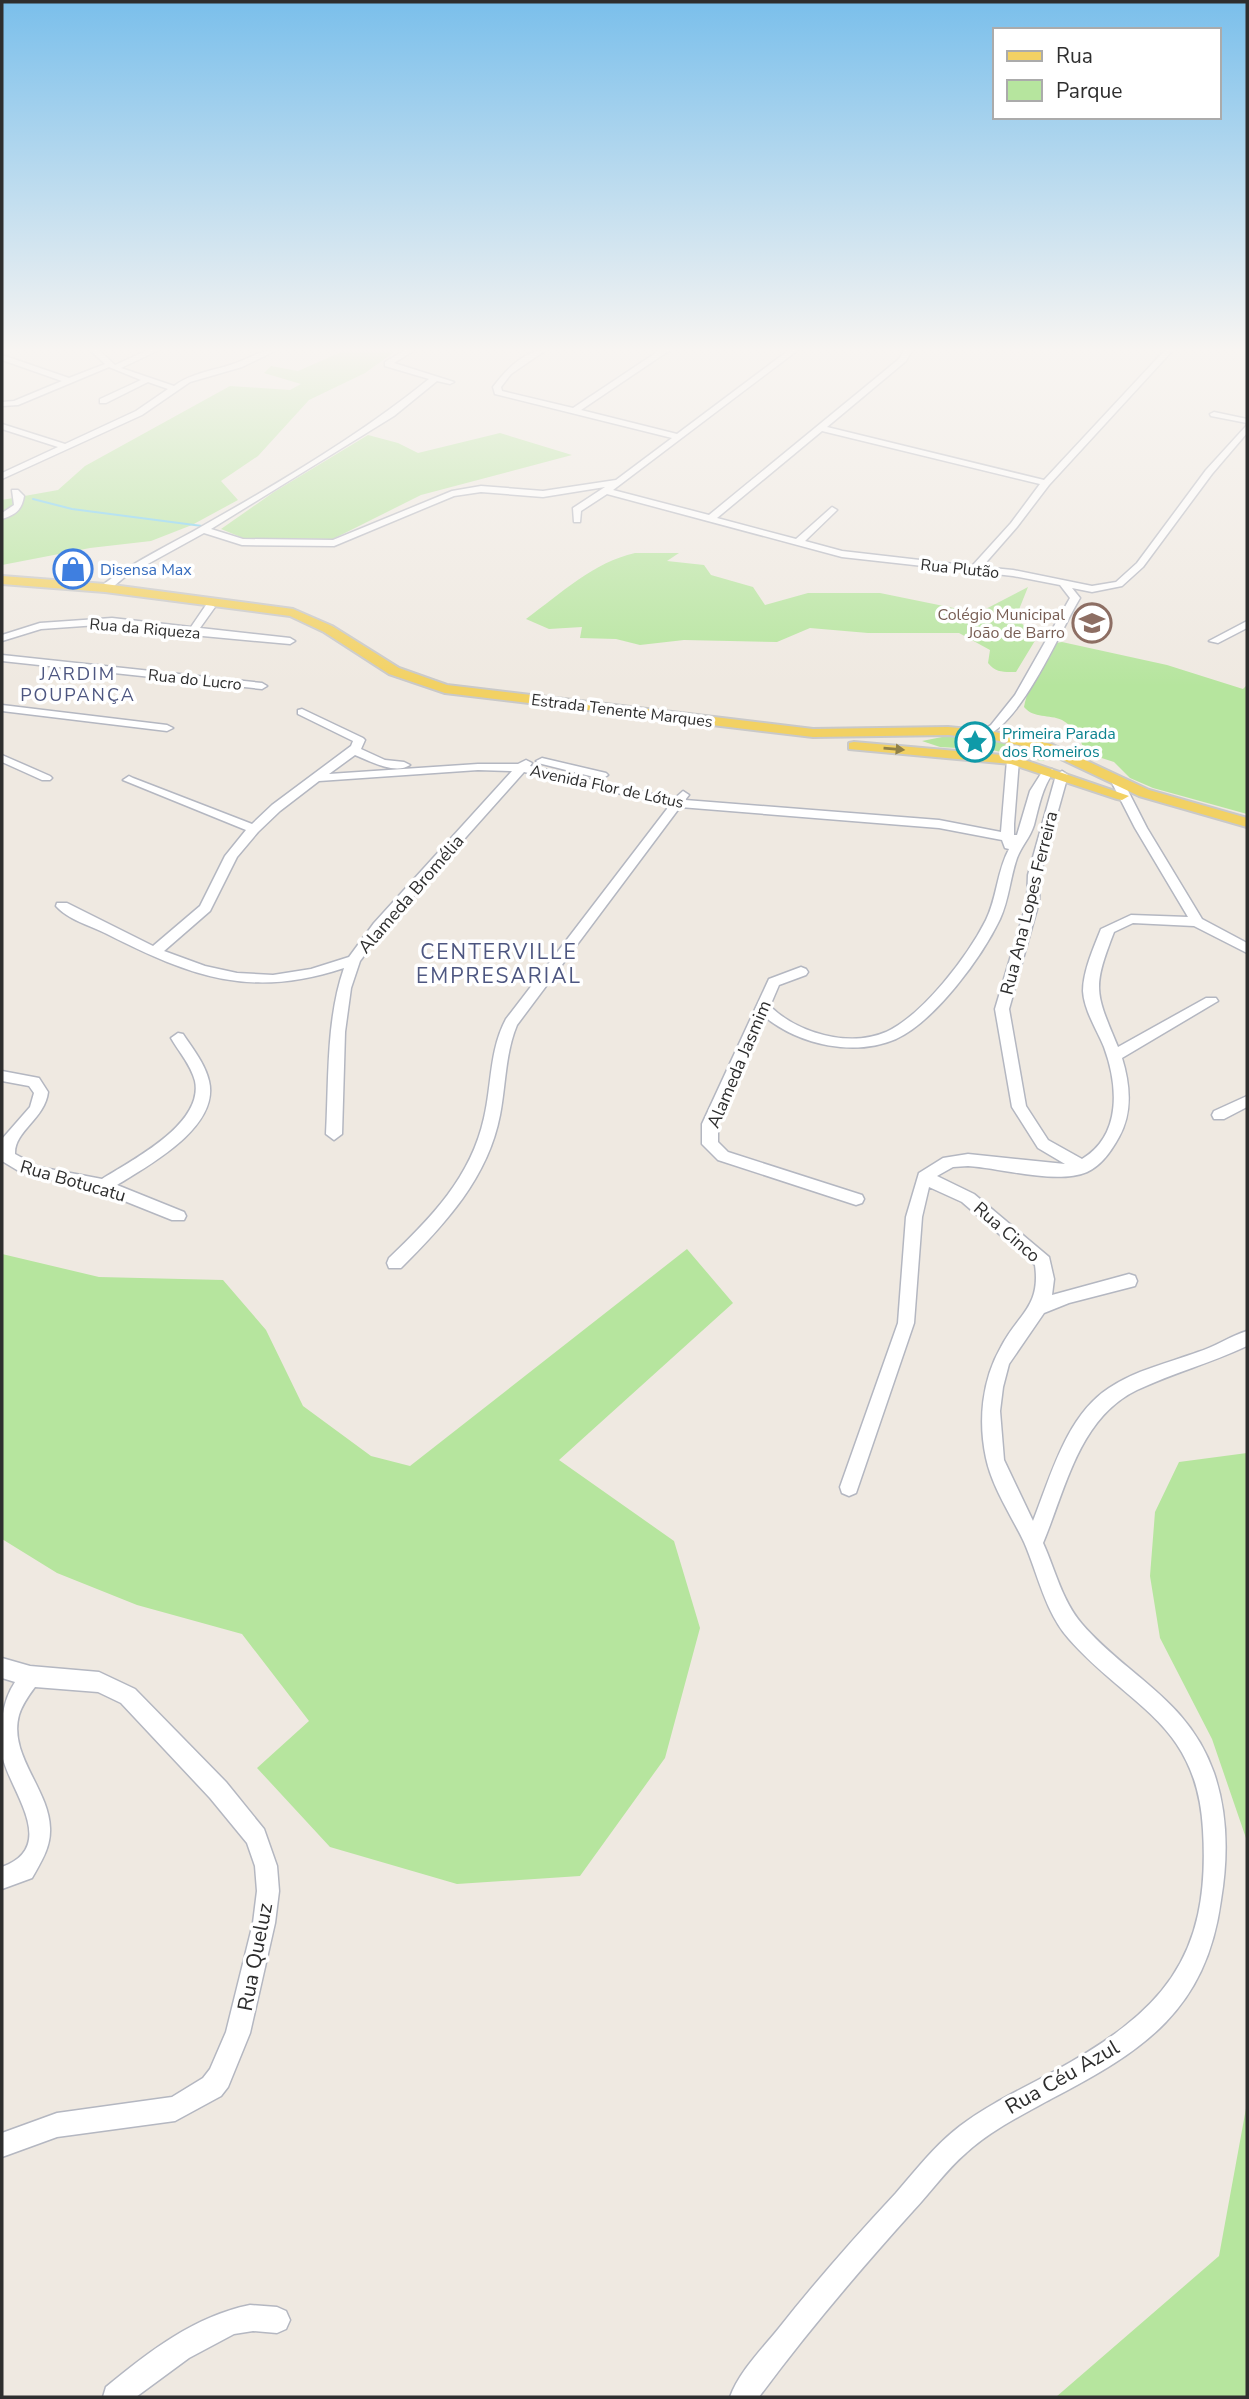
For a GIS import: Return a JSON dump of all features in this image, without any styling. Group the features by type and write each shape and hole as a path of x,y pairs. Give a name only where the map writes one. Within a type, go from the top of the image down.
{"main road":[{"name":"Estrada Tenente Marques","path":"2,580 104,589 293,613 328,629 394,671 445,689 813,733 935,732 984,734 1006,738 1046,747 1118,783 1247,823"},
{"name":"Estrada Tenente Marques","path":"2,588 99,594 268,614 295,621 319,633 386,677 440,696 626,716 802,741 934,752 1050,775 1247,832"},
{"path":"934,752 918,742 935,732"},
{"path":"1050,775 1063,762 1060,753"}],"street":[{"path":"2,516 11,513 18,506 19,496 2,478 35,462"},
{"path":"104,589 123,574 314,462"},
{"path":"577,520 576,510 644,462"},
{"path":"710,519 780,462"},
{"path":"962,462 1046,482"},
{"path":"974,569 1065,462"},
{"name":"Rua Plutão","path":"604,490 842,554 974,569 1092,589 1110,587 1127,578 1189,503 1218,462"},
{"path":"202,530 242,542 334,542 435,498 468,490 543,494 617,482"},
{"path":"4,496 15,492"},
{"path":"797,543 832,510"},
{"path":"1063,583 1075,598"},
{"path":"984,734 993,731 1009,712 1075,598 1092,589"},
{"path":"192,632 210,607"},
{"name":"Rua da Riqueza","path":"2,638 30,628 85,621 112,621 290,641"},
{"path":"1214,641 1247,624"},
{"name":"Rua do Lucro","path":"2,658 262,686"},
{"path":"2,708 167,727"},
{"path":"156,950 205,908 231,856 254,829 276,808 354,750 359,740 302,712"},
{"path":"1006,738 1003,730 1009,712"},
{"name":"Avenida Flor de Lótus","path":"354,750 394,765 495,758 681,798 1023,835"},
{"path":"2,758 46,778"},
{"name":"Avenida Flor de Lótus","path":"317,778 526,763"},
{"name":"Alameda Bromélia","path":"334,1134 338,1032 345,988 354,960 379,926 526,763"},
{"path":"1011,855 1007,832 1014,766"},
{"path":"763,1007 769,1014 808,1034 835,1041 878,1040 898,1031 928,1004 986,935 1000,901 1011,855 1050,775"},
{"name":"Rua Ana Lopes Ferreira","path":"1050,775 1034,875 1033,902 1002,1010 1019,1107 1043,1144 1083,1167"},
{"path":"129,780 254,829"},
{"path":"1118,783 1141,828 1197,922"},
{"path":"395,1263 447,1208 478,1161 493,1115 499,1050 511,1023 681,798"},
{"path":"62,906 206,972 256,982 312,974 354,960"},
{"path":"849,1487 906,1323 914,1217 924,1177 953,1161 978,1160 1060,1169 1083,1167 1096,1158 1119,1116 1122,1074 1090,990 1108,929 1131,919 1197,922 1247,949"},
{"name":"Alameda Jasmim","path":"801,972 774,982 710,1124 710,1144 723,1156 736,1161 856,1199"},
{"path":"1115,1055 1210,1001"},
{"path":"103,1186 180,1133 200,1108 204,1089 200,1073 178,1038"},
{"name":"Rua Botucatu","path":"2,1076 34,1082 41,1093 38,1108 8,1140 6,1157 30,1171 103,1186 178,1216"},
{"path":"1219,1115 1247,1101"},
{"name":"Rua Cinco","path":"924,1177 968,1198 1043,1262 1046,1286 1042,1307"},
{"path":"1034,1542 995,1460 990,1408 1002,1360 1020,1330 1042,1307 1066,1297 1129,1281"},
{"path":"1034,1542 1076,1443 1091,1416 1104,1402 1156,1374 1207,1357 1247,1338"},
{"name":"Rua Céu Azul","path":"743,2397 864,2244 955,2147 1000,2113 1099,2060 1155,2019 1187,1981 1201,1951 1210,1908 1215,1858 1211,1797 1197,1756 1172,1720 1144,1689 1074,1630 1064,1616 1034,1542"},
{"name":"Rua Queluz","path":"2,1668 30,1676 99,1682 128,1696 218,1790 256,1836 266,1866 268,1891 264,1923 238,2033 219,2078 212,2087 176,2109 57,2125 19,2136 2,2145"},
{"path":"2,1878 24,1870 37,1848 40,1824 35,1806 11,1753 7,1734 8,1718 30,1676"},
{"path":"116,2397 175,2352 217,2329 248,2318 277,2320"}],"green space":[{"path":"92,462 249,462 221,481 238,500 192,525 151,541 90,548 2,565 2,500 58,490"},
{"path":"324,462 546,462 421,495 333,539 243,538 221,529"},
{"path":"635,553 679,553 667,561 704,565 711,575 753,587 765,605 808,593 880,593 978,613 1028,587 1016,617 1036,639 1016,672 1008,672 997,670 988,663 990,650 959,633 868,633 810,628 777,642 684,640 640,645 616,639 580,638 582,627 549,629 526,619 591,571"},
{"path":"1062,642 1167,665 1243,689 1247,685 1247,814 1153,788 1130,778 1114,762 1086,753 1077,734 1062,720 1028,711 1024,707 1030,688 1056,643"},
{"path":"952,735 1020,744 1033,747 1052,757 1042,761 992,750 940,747 922,741"},
{"path":"687,1249 733,1303 559,1460 674,1541 700,1628 665,1758 580,1876 457,1884 330,1847 257,1768 309,1721 242,1634 137,1605 57,1573 2,1539 2,1254 99,1277 223,1280 266,1330 303,1406 371,1456 410,1466"},
{"path":"1247,1453 1247,1841 1212,1739 1160,1638 1150,1576 1155,1512 1179,1462"},
{"path":"1247,2103 1247,2397 1056,2397 1219,2256"}],"waterway":[{"path":"33,499 72,509 202,526"}],"place":[{"name":"Disensa Max","path":"73,569"},
{"name":"Colégio Municipal João de Barro","path":"1092,623"},
{"name":"Primeira Parada dos Romeiros","path":"975,742"}],"district":[{"name":"JARDIM POUPANÇA","path":"78,684"},
{"name":"CENTERVILLE EMPRESARIAL","path":"499,964"}]}
